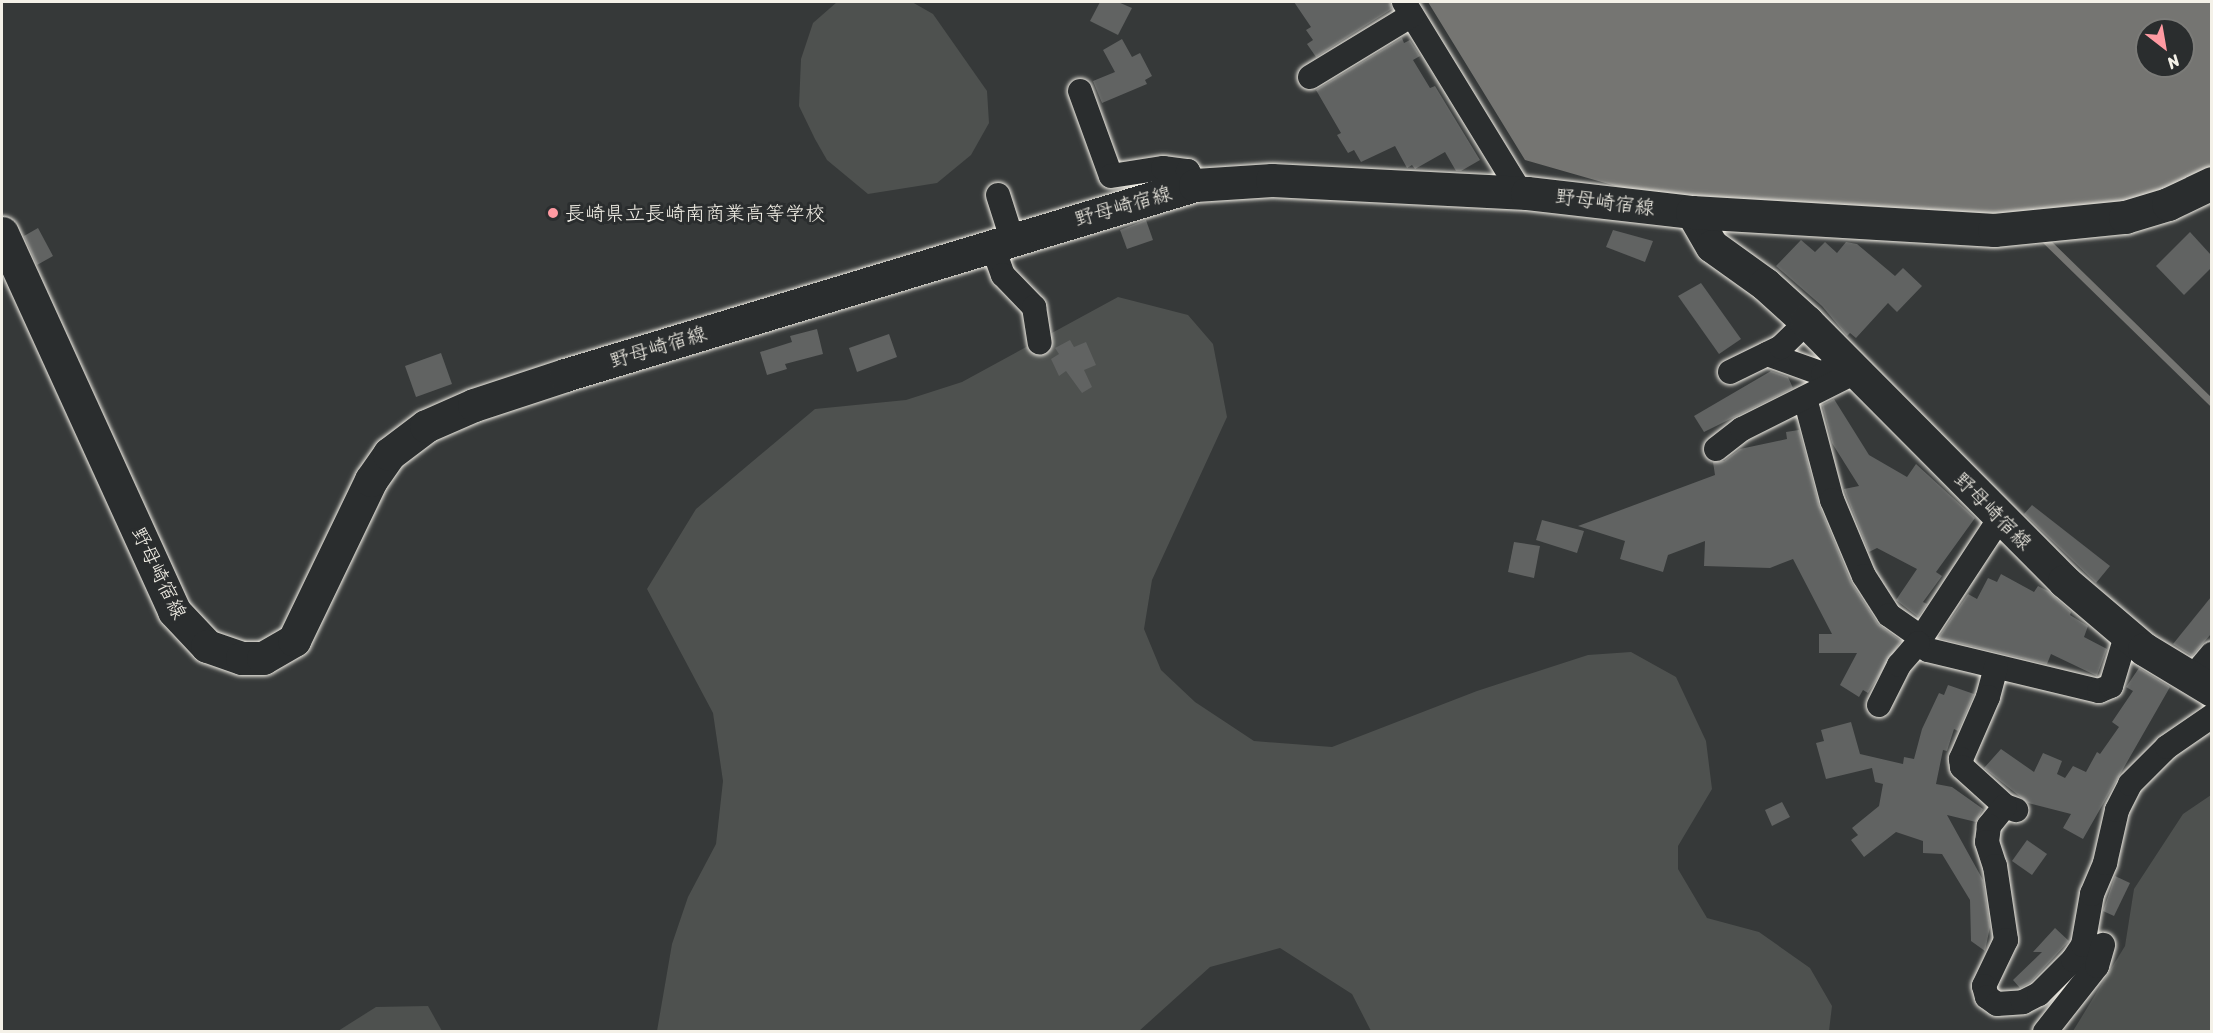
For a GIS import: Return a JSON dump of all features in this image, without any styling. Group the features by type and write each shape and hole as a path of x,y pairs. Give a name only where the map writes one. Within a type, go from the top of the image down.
{"main road":[{"name":"野母崎宿線","path":"2,233 174,611 207,646 242,658 262,658 294,640 371,480 389,454 426,426 474,405 565,375 1195,185 1272,180 1521,193 1692,212 2008,229 2125,217 2168,204 2211,183"},
{"name":"野母崎宿線","path":"1692,212 1712,246 1765,284 1807,322 2000,519 2126,636 2201,685"}],"street":[{"path":"1310,77 1408,8 1521,193"},
{"path":"1080,91 1111,176 1163,168 1188,171 1195,185"},
{"path":"998,195 1003,275 1034,307 1040,343"},
{"path":"1730,372 1781,347 1807,322"},
{"path":"1767,354 1823,374 1850,366"},
{"path":"1716,448 1742,429 1805,398 1850,366"},
{"path":"1805,398 1832,500 1864,576 1888,615 1920,640 1928,650 2099,691 2111,686 2126,636"},
{"path":"1879,705 1899,665 1920,640 2000,519"},
{"path":"2201,685 2211,654"},
{"path":"1996,667 1988,697 1961,759 1970,778 2011,808 1989,826 1987,842 1995,866 2006,940 1984,992 1997,1004 2023,1002 2039,994 2083,945 2092,894 2105,863 2117,810 2130,784 2167,747 2211,716"},
{"path":"2045,1032 2097,966 2103,945"},
{"path":"2031,1032 2039,994"}],"shaded area":[{"path":"837,2 912,2 933,14 987,91 989,123 971,155 937,183 868,194 827,160 815,139 799,106 801,59 813,23"},
{"path":"1428,2 2211,2 2211,172 2142,199 2014,216 1647,195 1525,160"},
{"path":"1118,297 1188,315 1213,344 1227,417 1152,580 1144,629 1161,670 1195,702 1254,741 1332,747 1477,691 1588,655 1631,652 1676,677 1706,741 1712,789 1678,846 1678,869 1707,918 1759,932 1810,968 1832,1006 1829,1031 1371,1031 1352,994 1280,948 1210,967 1139,1031 657,1031 672,944 688,897 716,844 723,781 713,713 647,589 696,509 815,409 906,400 962,382"},
{"path":"2211,795 2211,1031 2073,1031 2125,946 2134,889 2183,814"},
{"path":"428,1006 442,1031 338,1031 376,1007"}],"building":[{"path":"1100,2 1118,2 1132,8 1118,35 1090,21"},
{"path":"1294,2 1390,2 1392,9 1316,57 1307,44 1313,40 1306,30 1311,27"},
{"path":"1402,38 1404,43 1410,40 1420,56 1413,60 1430,88 1435,86 1480,160 1461,171 1456,171 1445,152 1415,169 1412,165 1407,168 1395,146 1361,162 1354,150 1348,153 1337,135 1341,133 1316,90"},
{"path":"1122,39 1132,57 1140,53 1152,76 1145,80 1147,84 1102,103 1093,81 1115,72 1103,50"},
{"path":"1146,220 1153,240 1127,249 1120,230"},
{"path":"38,228 53,256 37,265 24,236"},
{"path":"1613,230 1653,241 1645,262 1606,247"},
{"path":"2190,232 2211,255 2211,268 2184,295 2156,266"},
{"path":"1801,240 1815,252 1825,242 1837,253 1846,242 1857,244 1895,276 1903,268 1922,286 1897,312 1888,303 1856,338 1850,333 1847,336 1822,306 1776,266"},
{"path":"1701,283 1741,339 1719,354 1678,296"},
{"path":"817,329 823,354 785,364 787,369 767,375 760,352 792,342 790,336"},
{"path":"889,334 897,357 857,372 849,348"},
{"path":"1070,340 1074,347 1086,342 1096,365 1084,370 1092,387 1082,393 1066,371 1059,376 1051,359 1059,354 1055,348"},
{"path":"441,353 452,384 416,397 405,366"},
{"path":"1771,371 1788,377 1793,388 1704,432 1694,416"},
{"path":"1834,399 1869,455 1907,477 1916,464 1975,518 1936,572 1942,576 1923,602 1927,604 1918,617 1896,600 1917,569 1877,548 1869,552 1846,495 1844,489 1859,486 1832,443 1822,405"},
{"path":"1799,430 1819,505 1851,582 1878,624 1901,641 1868,693 1863,690 1859,697 1840,685 1857,653 1819,653 1819,634 1832,634 1793,559 1770,568 1704,566 1705,541 1668,555 1663,572 1620,559 1625,541 1578,526 1715,475 1713,462 1724,461 1740,449 1787,439 1786,432"},
{"path":"2032,505 2110,566 2096,583 2024,514"},
{"path":"1542,520 1584,531 1577,553 1536,540"},
{"path":"1514,542 1540,546 1534,578 1508,572"},
{"path":"2001,574 2034,592 2038,586 2048,591 2071,612 2070,615 2088,626 2084,637 2107,649 2097,676 2051,654 2047,664 1938,638 1968,594 1977,599 1988,578 1997,582"},
{"path":"2211,597 2211,634 2192,656 2173,644"},
{"path":"2139,668 2170,687 2083,839 2063,828 2071,814 2028,803 1984,768 2001,749 2034,772 2043,753 2062,761 2057,774 2065,778 2073,766 2086,772 2097,752 2100,754 2119,727 2112,722 2133,691 2126,687"},
{"path":"1948,685 1974,694 1958,731 1954,729 1947,751 1943,750 1936,784 1952,787 1983,809 1976,822 1947,815 1983,880 1990,927 1985,951 1971,941 1970,900 1942,854 1923,853 1923,841 1896,832 1864,857 1851,840 1858,835 1852,828 1879,806 1883,784 1875,782 1872,768 1826,779 1816,743 1824,741 1821,730 1851,722 1860,754 1903,764 1904,757 1914,759 1922,729 1939,693 1944,695"},
{"path":"1782,802 1790,817 1772,826 1765,810"},
{"path":"2027,840 2047,854 2032,875 2012,861"},
{"path":"2115,876 2130,883 2114,916 2103,911"},
{"path":"2055,928 2069,941 2031,982 2020,988 2013,980 2042,952 2033,952"}],"waterway":[{"path":"2042,237 2212,403"}],"place":[{"name":"長崎県立長崎南商業高等学校","path":"553,213"}]}
